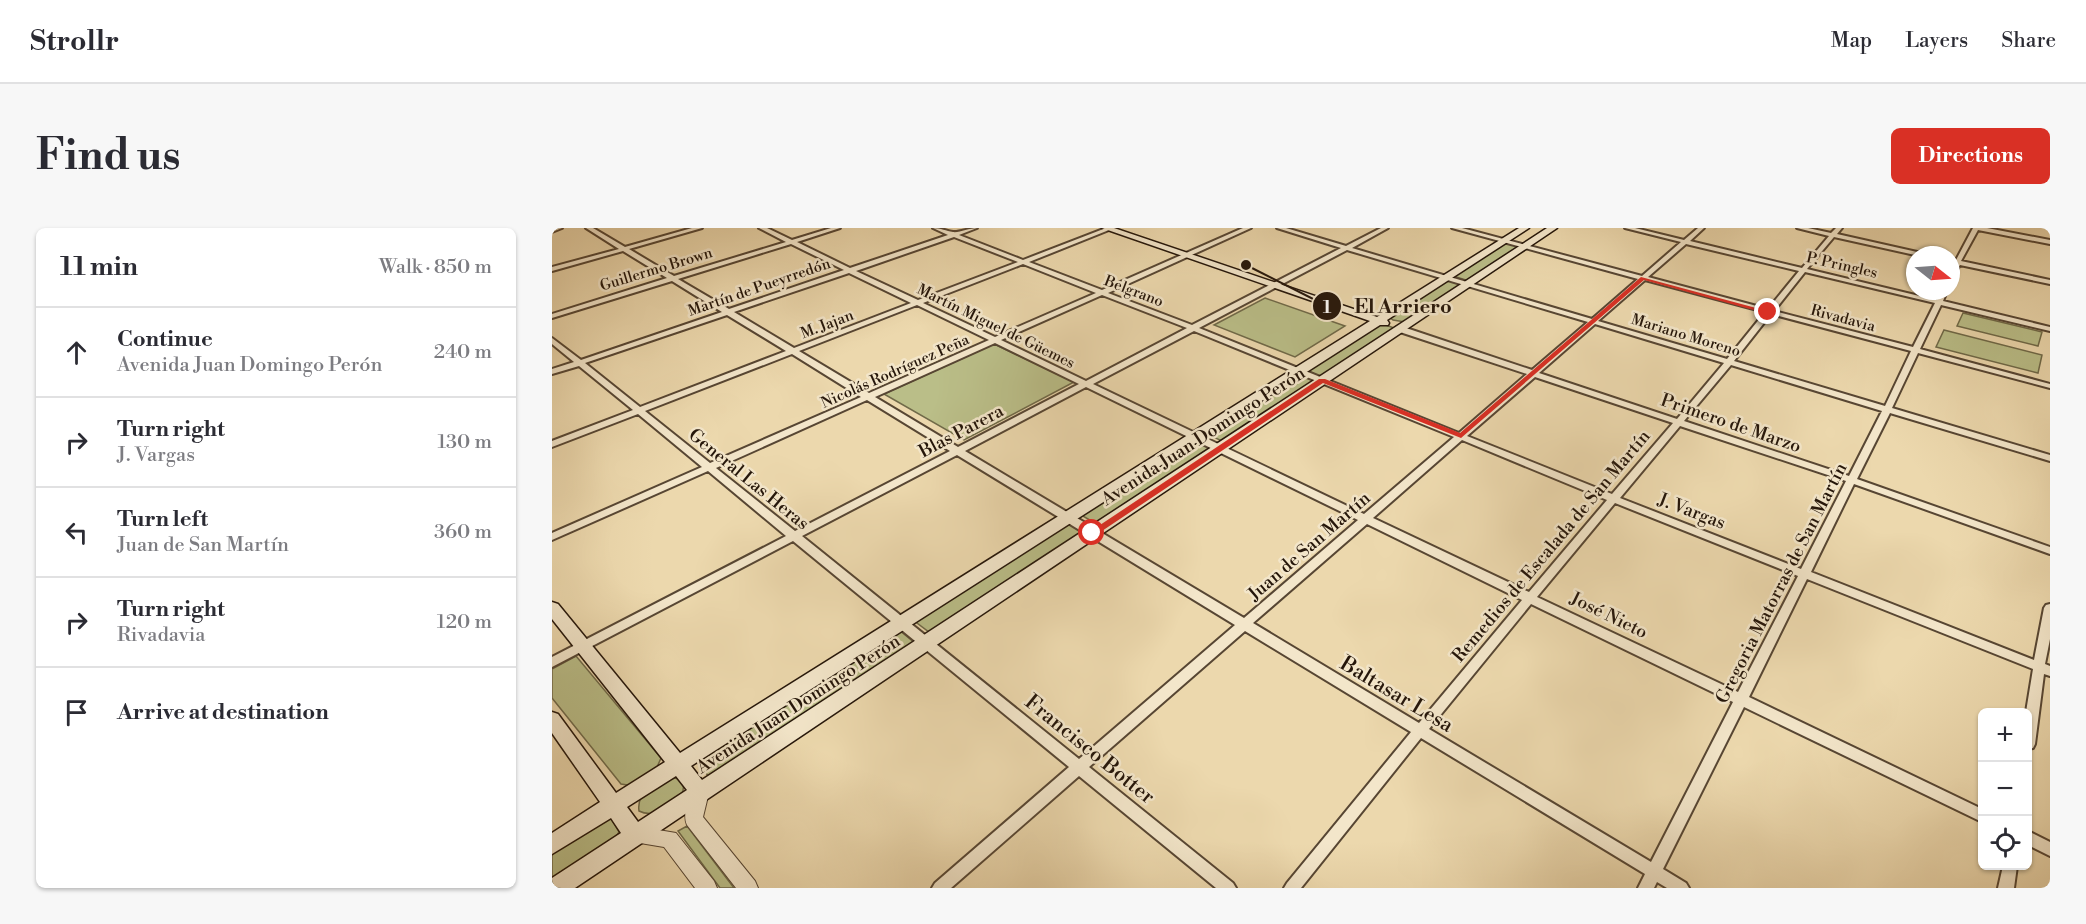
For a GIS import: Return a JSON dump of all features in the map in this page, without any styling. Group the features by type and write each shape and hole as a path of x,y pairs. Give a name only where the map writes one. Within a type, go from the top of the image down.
{"main road":[{"path":"1109,228 1400,329"},
{"name":"Avenida Juan Domingo Perón","path":"552,844 1525,228"},
{"name":"Avenida Juan Domingo Perón","path":"556,888 1553,228"},
{"path":"552,608 700,792"},
{"path":"552,719 635,835"}],"street":[{"path":"552,230 559,228"},
{"name":"Baltasar Lesa","path":"589,228 1681,888"},
{"path":"552,269 699,228"},
{"name":"Martín Miguel de Güemes","path":"762,228 1219,449"},
{"name":"Guillermo Brown","path":"552,316 837,228"},
{"name":"Belgrano","path":"936,228 1322,381"},
{"name":"Martín de Pueyrredón","path":"552,372 974,228"},
{"name":"M. Jajan","path":"552,444 1109,228"},
{"name":"Nicolás Rodríguez Peña","path":"552,537 1248,228"},
{"name":"Mariano Moreno","path":"1280,228 2050,458"},
{"name":"Blas Parera","path":"552,662 1385,228"},
{"name":"Rivadavia","path":"1455,228 2050,386"},
{"name":"P. Pringles","path":"1628,228 2050,329"},
{"name":"Juan de San Martín","path":"939,888 1701,228"},
{"path":"1800,228 1836,232 1906,250"},
{"path":"1960,252 1977,228 2050,242"},
{"name":"Remedios de Escalada de San Martín","path":"1292,888 1419,730 1836,232"},
{"path":"1960,262 2050,282"},
{"name":"Gregoria Matorras de San Martín","path":"1646,888 1939,302"},
{"name":"Primero de Marzo","path":"1400,329 1851,480 2050,551"},
{"name":"General Las Heras","path":"552,340 925,643"},
{"name":"J. Vargas","path":"1322,381 2044,668"},
{"name":"José Nieto","path":"1219,449 1978,814"},
{"path":"2032,725 2044,668 2050,608"},
{"name":"Francisco Botter","path":"925,643 1228,888"},
{"path":"700,792 693,819 748,888"},
{"path":"635,835 669,839 706,888"},
{"path":"2032,840 2050,849"},
{"path":"2006,888 2009,870"}],"green space":[{"path":"1506,242 1521,246 1469,281 1453,276"},
{"path":"1449,279 1464,284 1405,322 1389,317"},
{"path":"1265,298 1345,326 1295,357 1214,325"},
{"path":"1963,313 2042,332 2038,346 1957,326"},
{"path":"1383,324 1394,328 1323,378 1306,370 1378,325"},
{"path":"1944,330 2042,355 2038,373 1936,347"},
{"path":"994,344 1074,382 964,440 884,394"},
{"path":"1299,374 1318,381 1226,443 1207,434"},
{"path":"1196,440 1215,449 1100,526 1081,515"},
{"path":"1068,521 1087,533 933,635 913,620"},
{"path":"899,630 916,644 710,778 694,759"},
{"path":"576,656 661,758 654,774 634,786 621,784 552,698 552,669"},
{"path":"676,778 683,782 683,790 676,803 654,813 639,811 639,804 645,792 656,784"},
{"path":"611,818 619,832 610,846 552,884 552,849 595,822"},
{"path":"687,826 734,888 720,888 678,831"}],"place":[{"name":"El Arriero","path":"1246,265"}],"route":[{"path":"1092,533 1322,381 1461,436 1643,278 1768,312"}]}
